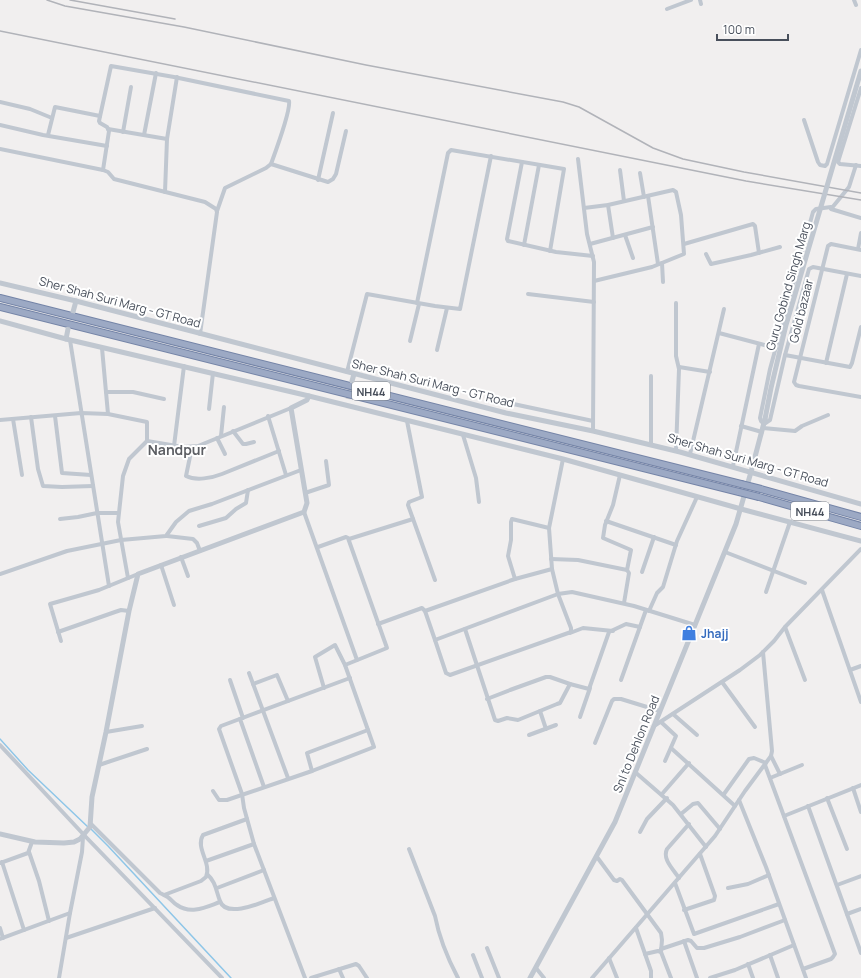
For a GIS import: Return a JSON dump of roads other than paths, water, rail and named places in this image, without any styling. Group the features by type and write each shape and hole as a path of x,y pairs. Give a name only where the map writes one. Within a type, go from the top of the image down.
{"highway":[{"name":"Sher Shah Suri Marg - GT Road","path":"0,298 761,489 861,517"},
{"name":"NH44","path":"0,307 759,497 861,526"}],"street":[{"path":"667,9 691,0"},
{"path":"854,0 856,5"},
{"path":"804,120 819,164 825,166 827,164 861,50"},
{"path":"167,139 108,129 99,122 111,66 178,77 289,101 290,103 271,164 223,191 217,211 200,334"},
{"name":"Guru Gobind Singh Marg","path":"741,509 763,426 786,325 861,71"},
{"path":"144,135 156,73"},
{"path":"165,192 167,139 178,77"},
{"path":"123,132 131,87"},
{"path":"763,426 760,418 776,348 813,212 816,209 831,207 849,187 859,166 840,164 838,162 861,88"},
{"path":"0,102 25,108 52,118"},
{"path":"48,135 54,108 57,106 100,116"},
{"path":"318,180 333,113"},
{"path":"0,125 107,146"},
{"path":"103,170 108,129"},
{"path":"271,164 328,182 335,176 346,131"},
{"path":"0,149 103,170 108,172 114,179 205,202 214,207 217,211"},
{"path":"410,341 448,152 454,150 564,170 550,251"},
{"path":"348,372 366,295 370,294 458,310 460,308 491,156"},
{"path":"578,159 584,208 593,256 593,431"},
{"path":"522,162 507,239 510,242 550,251 593,256"},
{"path":"524,245 539,165"},
{"path":"620,170 624,201"},
{"path":"640,173 653,227 663,282"},
{"path":"584,208 608,205 675,191 681,215 684,254 660,264 594,281"},
{"path":"608,205 613,238"},
{"path":"831,207 832,210 861,218"},
{"path":"684,244 753,224 755,226 760,253"},
{"path":"590,244 653,227"},
{"path":"859,250 861,233"},
{"path":"625,235 633,258"},
{"name":"Gold bazaar","path":"859,250 830,244 828,246 794,380 796,385 861,397"},
{"path":"706,254 711,264 780,247"},
{"path":"763,426 770,420 785,355 808,270 812,267 861,276"},
{"path":"826,363 847,274"},
{"name":"Sher Shah Suri Marg - GT Road","path":"0,283 76,301 506,413 676,450 861,504"},
{"path":"528,294 594,302"},
{"path":"73,312 76,301"},
{"path":"676,304 676,356 679,367 676,450"},
{"path":"437,350 447,308"},
{"path":"690,454 724,309"},
{"path":"0,321 102,348 310,396 562,459 696,497 861,541"},
{"path":"785,355 847,367 851,366 861,327"},
{"path":"68,329 68,339 109,586"},
{"path":"719,333 776,348"},
{"path":"733,466 759,344"},
{"path":"102,348 108,414"},
{"path":"174,446 184,366"},
{"path":"679,367 710,372"},
{"path":"209,409 213,373"},
{"path":"352,381 354,374"},
{"path":"651,376 651,444"},
{"path":"106,392 134,392 164,398"},
{"path":"147,441 174,446 192,447 201,445 290,408 307,400 310,396"},
{"path":"346,405 348,399"},
{"path":"504,402 594,421"},
{"path":"224,407 219,437 225,454"},
{"path":"290,408 307,505 304,512 318,547 357,660"},
{"path":"0,420 81,413 108,414 146,422 147,441 131,458 126,466 118,513 118,522 128,578"},
{"path":"741,426 763,426 795,431 802,426 828,415"},
{"path":"55,416 62,473 91,475"},
{"path":"268,416 280,451 286,475"},
{"path":"31,417 38,469 43,486 93,486"},
{"path":"13,419 22,475"},
{"path":"407,421 422,497 408,503 435,580"},
{"path":"233,431 243,444 254,442"},
{"path":"463,434 476,478 479,502"},
{"path":"192,447 186,474 188,477 213,477 280,451"},
{"path":"562,459 549,528 552,569 558,594 570,628 570,633"},
{"path":"305,493 330,484 326,461"},
{"path":"167,536 175,523 188,512 301,470"},
{"path":"620,475 613,505 606,521 604,538 631,550 627,570 629,573 624,603"},
{"path":"199,526 228,517 236,509 246,503 248,490"},
{"path":"621,680 640,627 656,596 663,587 676,545 696,497"},
{"name":"Snl to Dehlon Road","path":"530,978 615,822 725,552 741,509"},
{"path":"61,641 50,604 99,590 161,565 304,512"},
{"path":"60,519 97,513 118,513"},
{"path":"318,547 346,537 349,539 413,519"},
{"path":"515,579 508,556 511,540 511,521 515,519 549,528"},
{"path":"606,521 676,545"},
{"path":"766,592 790,522"},
{"path":"0,574 67,551 121,540 167,536 193,539 197,543 200,551"},
{"path":"642,572 654,537"},
{"path":"345,666 386,648 349,539"},
{"path":"654,726 752,662 774,642 785,627 861,549"},
{"path":"725,552 805,583"},
{"path":"181,558 188,576"},
{"path":"551,560 578,560 627,570"},
{"path":"161,565 174,604"},
{"path":"425,611 515,579 552,569"},
{"path":"0,834 32,842 68,843 74,842 84,834 90,826 92,800 129,611 138,574"},
{"path":"822,590 861,701"},
{"path":"435,640 558,594 571,592 624,603 695,625"},
{"path":"378,624 423,608 448,675 452,675 584,628 613,631"},
{"path":"58,632 118,611 129,611"},
{"path":"580,717 609,633 627,624 640,627"},
{"path":"785,627 805,680"},
{"path":"465,629 495,720 497,721 507,718 517,720 559,703 570,684"},
{"path":"213,791 217,798 221,801 230,800 242,794 374,748 350,678 335,645 316,656 315,660 324,688"},
{"path":"592,978 706,847 771,756 772,751 768,697 763,652"},
{"path":"850,670 861,666"},
{"path":"249,673 288,778"},
{"path":"253,684 277,675 288,701"},
{"path":"487,699 546,677 590,688"},
{"path":"305,978 254,844 242,794 219,729 220,726 350,678"},
{"path":"230,680 264,787"},
{"path":"722,682 755,727"},
{"path":"595,743 614,699 621,699 660,711"},
{"path":"540,710 546,729"},
{"path":"673,714 697,736"},
{"path":"661,722 675,735 665,761"},
{"path":"529,735 556,725"},
{"path":"106,732 142,726"},
{"path":"312,770 307,754 368,730"},
{"path":"0,745 222,978"},
{"path":"671,748 724,794 735,806"},
{"path":"99,765 147,749"},
{"path":"771,756 780,774"},
{"path":"724,794 749,759 754,758 766,764 834,954 831,959 803,969"},
{"path":"662,794 689,764"},
{"path":"770,778 802,765"},
{"path":"635,772 666,798 681,814 706,847"},
{"path":"784,816 861,785"},
{"path":"853,788 861,812"},
{"path":"640,832 647,818 666,798"},
{"path":"827,798 847,849"},
{"path":"739,800 769,875 806,978"},
{"path":"681,814 693,804 698,803 720,829"},
{"path":"808,806 861,952"},
{"path":"164,895 201,881 205,878 207,874 206,861 201,844 202,836 247,819"},
{"path":"679,878 666,859 665,853 689,824"},
{"path":"90,826 160,892 177,906 193,910 220,902"},
{"path":"59,978 84,834"},
{"path":"32,842 29,852 37,875 49,921"},
{"path":"206,861 254,844"},
{"path":"409,849 435,916 436,924 458,978"},
{"path":"24,930 1,862 29,852"},
{"path":"684,910 714,900 715,896 700,854"},
{"path":"597,857 614,880 622,880 661,933 661,951 671,978"},
{"path":"216,888 264,870"},
{"path":"207,874 213,880 220,902 226,907 244,909 274,898"},
{"path":"728,888 741,886 769,875"},
{"path":"837,885 861,876"},
{"path":"675,883 694,934 779,904"},
{"path":"66,938 155,908"},
{"path":"847,914 861,909"},
{"path":"0,928 2,939 70,913"},
{"path":"645,954 661,951 690,940 697,948 704,948 740,937 785,920"},
{"path":"636,928 651,971 651,978"},
{"path":"856,939 861,937"},
{"path":"684,941 697,978"},
{"path":"710,978 794,945"},
{"path":"487,948 499,978"},
{"path":"473,955 482,978"},
{"path":"770,955 778,978"},
{"path":"609,958 616,978"},
{"path":"311,978 354,964 357,964 367,978"},
{"path":"748,964 753,978"},
{"path":"536,968 544,978"},
{"path":"339,969 343,978"},
{"path":"725,973 727,978"}],"waterway":[{"path":"0,739 28,770 88,827"},
{"path":"91,829 231,978"}],"tunnel":[{"path":"348,399 352,383"}],"railway":[{"path":"47,0 65,6 184,27 366,65 563,102 579,107 653,148 683,159 744,172 861,193"},
{"path":"70,0 175,19"},
{"path":"0,31 746,181 861,200"}],"place":[{"name":"Jhajj","path":"689,633"}],"district":[{"name":"Nandpur","path":"177,449"}]}
